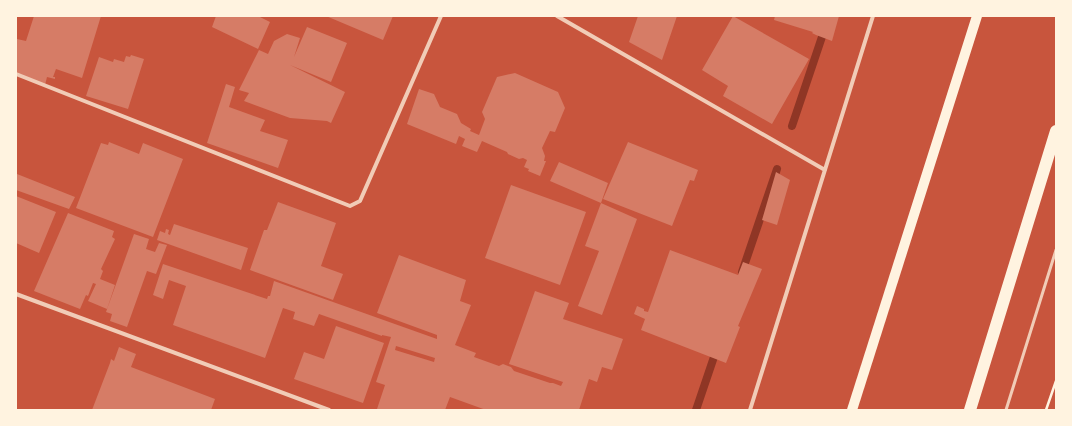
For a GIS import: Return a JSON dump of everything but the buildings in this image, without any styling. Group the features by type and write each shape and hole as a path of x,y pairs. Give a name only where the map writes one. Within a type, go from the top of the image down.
{"highway":[{"path":"970,410 1056,131"}],"main road":[{"path":"852,410 977,16"}],"street":[{"path":"16,74 350,206 360,201 441,16"},
{"path":"557,16 825,170"},
{"path":"750,410 873,16"},
{"path":"16,294 329,410"}],"lane":[{"path":"1006,410 1056,250"}],"path":[{"path":"1046,410 1056,381"}],"waterway":[{"path":"792,126 829,16"},
{"path":"742,272 777,169"},
{"path":"696,410 717,348"}]}
